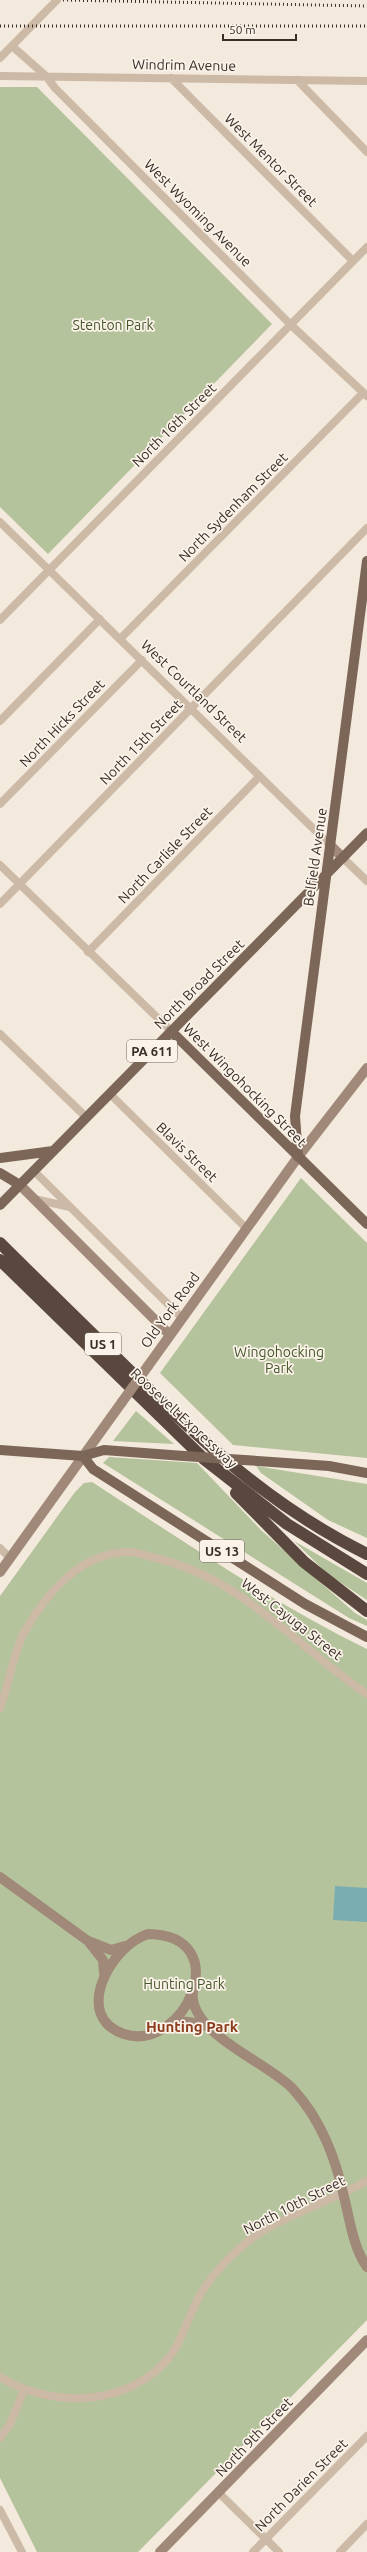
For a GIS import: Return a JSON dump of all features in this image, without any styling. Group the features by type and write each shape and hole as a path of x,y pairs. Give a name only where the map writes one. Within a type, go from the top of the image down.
{"highway":[{"name":"Roosevelt Expressway","path":"0,1243 186,1425 239,1473 293,1512 367,1554"},
{"name":"Roosevelt Expressway","path":"0,1260 204,1459 287,1524 367,1574"},
{"name":"US 1","path":"204,1459 284,1543 327,1582 367,1611"}],"main road":[{"name":"Belfield Avenue","path":"298,1157 295,1116 367,561"},
{"name":"North Broad Street","path":"0,1205 367,833"},
{"name":"West Wingohocking Street","path":"171,1032 298,1157 366,1221"},
{"path":"0,1158 53,1151"},
{"path":"0,1173 20,1185"},
{"path":"0,1450 83,1456 104,1450 323,1466 367,1472"},
{"name":"US 13","path":"83,1456 93,1469 305,1604 367,1637"}],"street":[{"path":"0,58 57,0"},
{"name":"West Wyoming Avenue","path":"12,46 46,76 55,88 291,325 365,395"},
{"name":"Windrim Avenue","path":"0,76 367,81"},
{"name":"West Mentor Street","path":"171,78 353,261"},
{"path":"297,80 367,152"},
{"name":"North 16th Street","path":"0,620 367,247"},
{"name":"North Sydenham Street","path":"120,639 365,395"},
{"name":"West Courtland Street","path":"0,522 50,569 367,881"},
{"name":"North 15th Street","path":"0,904 367,528"},
{"path":"0,721 100,619"},
{"name":"North Hicks Street","path":"0,804 142,660"},
{"name":"North Carlisle Street","path":"88,952 260,776"},
{"name":"West Wingohocking Street","path":"0,865 171,1032"},
{"path":"0,1034 86,1118"},
{"name":"Old York Road","path":"0,1572 298,1157 367,1068"},
{"name":"Blavis Street","path":"110,1094 247,1229"},
{"path":"34,1171 182,1318"},
{"path":"20,1185 170,1334"},
{"path":"34,1199 71,1208"},
{"path":"0,1548 10,1558"},
{"name":"West Cayuga Street","path":"0,1708 22,1635 44,1599 63,1580 104,1555 129,1552 174,1562 236,1592 367,1694"},
{"path":"0,1877 88,1941 111,1950 126,1946 148,1934 172,1937 181,1941 192,1956 196,1967 193,2003 206,2026"},
{"path":"88,1941 103,1960 104,1977"},
{"path":"126,1946 115,1957 100,1988 103,2019 109,2026 129,2036 141,2037 150,2037 181,2021 206,2026 292,2088 320,2126 331,2148 344,2194 352,2231 367,2267"},
{"path":"168,2027 182,2010 193,1990"},
{"name":"North 10th Street","path":"24,2390 43,2395 92,2399 132,2385 154,2372 171,2355 206,2286 220,2267 242,2246 269,2229 344,2194 367,2181"},
{"name":"North 9th Street","path":"160,2552 367,2340"},
{"path":"0,2377 24,2390 10,2424 0,2438"},
{"name":"North Darien Street","path":"253,2552 367,2436"},
{"path":"219,2493 279,2552"},
{"path":"0,2510 22,2552"},
{"path":"340,2552 367,2524"}],"green space":[{"name":"Stenton Park","path":"0,87 37,87 272,324 48,554 0,507"},
{"name":"Wingohocking Park","path":"301,1178 367,1243 367,1458 233,1445 160,1373"},
{"path":"136,1411 174,1444 113,1441"},
{"path":"109,1457 197,1463 262,1531 355,1613 367,1620 367,1626 349,1618 103,1463"},
{"path":"256,1466 367,1484 367,1538 328,1520 261,1473"},
{"name":"Hunting Park","path":"92,1482 262,1591 331,1631 367,1649 367,2320 138,2552 37,2552 0,2478 0,1596 75,1492 84,1483"},
{"path":"294,1541 367,1583 367,1600 329,1575"}],"water":[{"path":"335,1886 367,1888 367,1922 333,1920"}],"railway":[{"path":"63,0 367,6"},
{"path":"0,26 367,26"}],"district":[{"name":"Hunting Park","path":"192,2027"}]}
